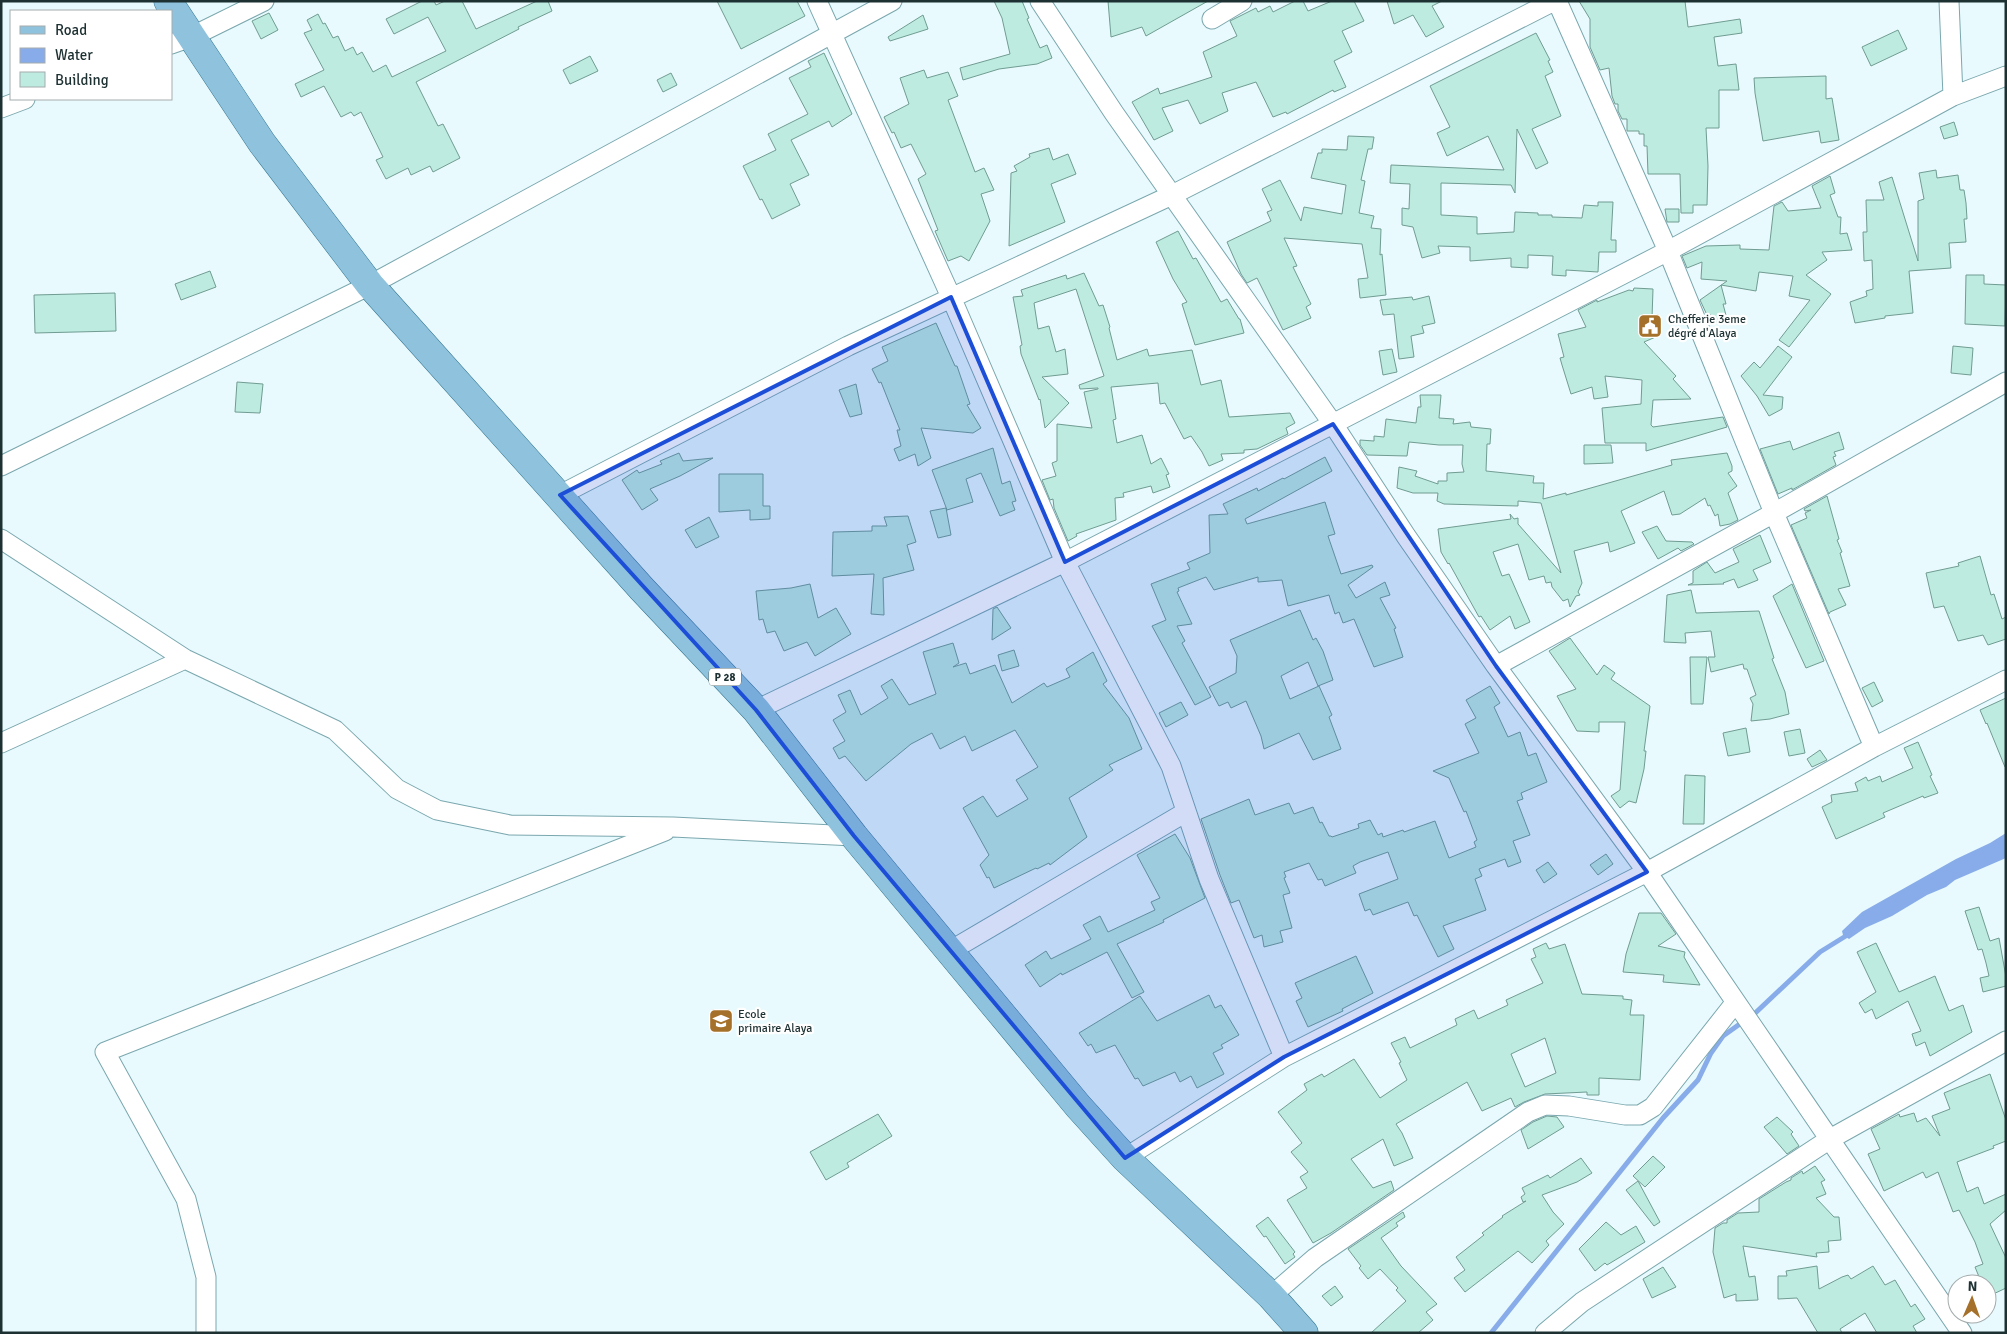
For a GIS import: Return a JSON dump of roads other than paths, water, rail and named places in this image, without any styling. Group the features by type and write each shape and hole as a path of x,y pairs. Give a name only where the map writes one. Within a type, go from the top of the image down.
{"main road":[{"name":"P 28","path":"172,13 181,40 370,286 560,495 642,589 756,710 854,836 1078,1106 1125,1158 1271,1296 1304,1333"}],"street":[{"path":"181,40 264,1"},
{"path":"817,1 950,297 1065,562 1171,766 1209,879 1284,1057"},
{"path":"1,466 370,286 892,1"},
{"path":"1040,1 1053,24 1114,113 1334,424 1406,536 1496,666 1647,872 1962,1333"},
{"path":"1212,19 1242,1"},
{"path":"560,495 848,346 1172,195 1555,1 1668,251 1774,513 1874,747"},
{"path":"1949,1 1953,96"},
{"path":"756,710 1065,562 1668,251 1953,96 2006,76"},
{"path":"1,108 22,100"},
{"path":"1496,666 1774,513 2006,382"},
{"path":"1,539 185,660 335,730 397,789 437,810 510,825 673,827 854,836"},
{"path":"1,743 185,660"},
{"path":"1125,1158 1284,1057 1647,872 1874,747 2006,680"},
{"path":"950,951 1186,812"},
{"path":"206,1333 206,1277 186,1199 105,1052 673,827"},
{"path":"1271,1296 1315,1258 1528,1112 1545,1105 1569,1106 1625,1115 1640,1115 1652,1107 1735,1003"},
{"path":"1545,1333 1582,1302 1830,1139 2006,1042"}],"water":[{"path":"2006,833 2006,858 1955,880 1946,887 1927,895 1892,916 1865,928 1849,939 1843,935 1842,931 1862,912"}],"waterway":[{"path":"1751,1017 1820,952 1849,934"},
{"path":"1491,1333 1663,1118 1698,1080 1711,1053 1723,1036 1744,1021"}],"place":[{"name":"Chefferie 3eme dégré d'Alaya","path":"1650,326"},
{"name":"Ecole primaire Alaya","path":"721,1021"}]}
